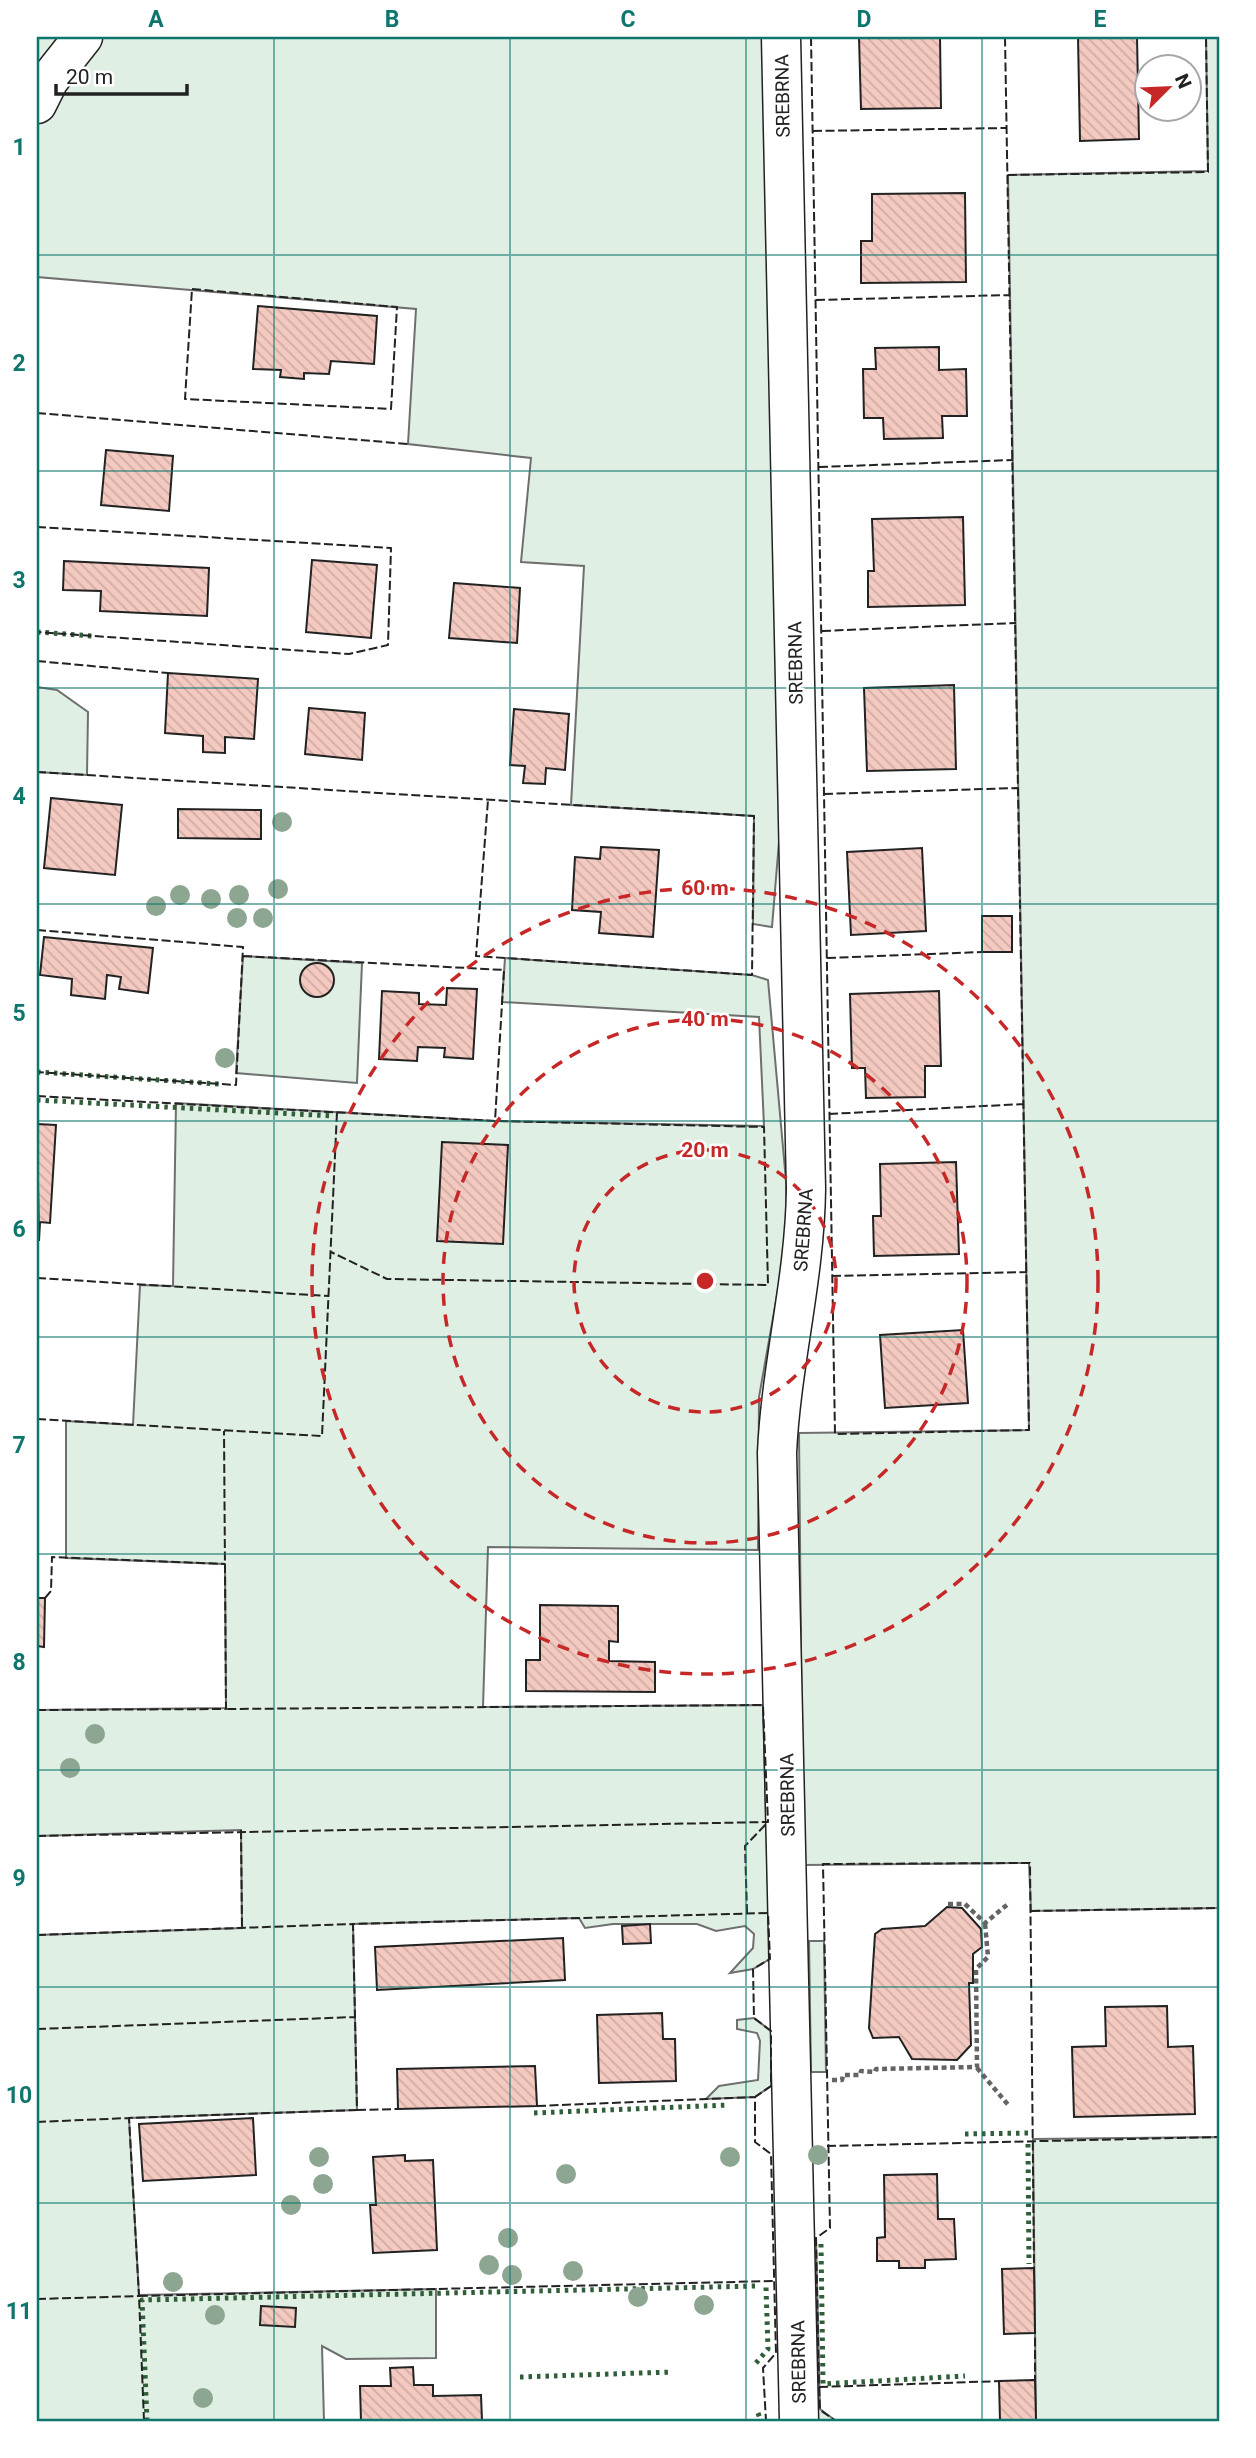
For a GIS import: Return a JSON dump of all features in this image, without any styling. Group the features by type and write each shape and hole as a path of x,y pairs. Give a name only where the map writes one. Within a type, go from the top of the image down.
{"street":[{"path":"37,104 49,80 83,37"},
{"name":"SREBRNA","path":"781,37 806,1189 806,1228 779,1413 777,1453 799,2421"}],"path":[{"path":"948,1905 965,1904 985,1923 988,1957 976,1969 977,2067 1010,2108"},
{"path":"985,1923 1008,1904"},
{"path":"821,2080 842,2080 843,2075 860,2075 861,2071 875,2072 876,2069 977,2067"}],"green space":[{"path":"37,37 768,37 781,817 772,927 753,924 754,816 571,805 584,566 521,562 531,458 408,444 416,309 37,277"},
{"path":"1206,37 1219,37 1219,1908 1031,1911 1029,1863 803,1865 799,1433 1029,1430 1008,175 1208,171"},
{"path":"37,687 57,690 88,712 87,775 37,772"},
{"path":"243,956 362,963 357,1083 236,1073"},
{"path":"505,958 752,975 768,980 786,1181 787,1239 759,1397 758,1550 488,1547 483,1707 763,1705 770,1959 753,1969 730,1973 753,1948 754,1934 745,1926 716,1931 697,1924 613,1924 585,1928 579,1918 353,1924 357,2110 129,2118 139,2295 436,2289 436,2358 346,2359 322,2346 324,2421 37,2421 37,1935 242,1928 241,1830 37,1836 37,1710 226,1708 225,1564 66,1558 66,1421 133,1425 140,1285 173,1286 176,1103 495,1121 764,1126 759,1017 502,1002"},
{"path":"809,1941 824,1941 826,2072 811,2072"},
{"path":"754,2018 771,2031 771,2086 755,2097 706,2099 719,2086 758,2080 760,2041 757,2033 737,2029 737,2020"},
{"path":"1219,2137 1219,2421 1036,2421 1033,2139"},
{"path":"810,2238 816,2238 820,2409 836,2421 816,2421"}],"building":[{"path":"859,37 940,37 941,108 861,109"},
{"path":"1078,37 1137,37 1137,52 1134,52 1134,122 1139,122 1139,139 1080,141"},
{"path":"965,193 966,282 861,283 861,241 872,241 872,194"},
{"path":"258,306 377,316 374,364 331,361 329,374 304,373 304,379 280,377 281,370 253,369"},
{"path":"939,347 939,370 966,369 967,416 942,416 943,438 884,439 883,418 864,418 863,369 876,369 875,348"},
{"path":"106,450 173,456 169,511 101,505"},
{"path":"963,517 965,605 868,607 868,571 874,571 872,519"},
{"path":"312,560 377,565 371,638 306,632"},
{"path":"64,561 209,568 207,616 100,611 101,591 63,590"},
{"path":"454,583 520,588 517,643 449,638"},
{"path":"168,673 258,679 254,739 225,737 225,753 203,752 203,736 165,733"},
{"path":"954,685 956,769 867,771 864,688"},
{"path":"309,708 365,713 362,760 305,754"},
{"path":"514,709 569,714 565,770 546,768 545,784 523,783 525,766 510,765"},
{"path":"51,798 122,805 115,875 44,868"},
{"path":"178,809 261,810 261,839 178,838"},
{"path":"601,847 659,850 653,937 599,933 601,912 572,910 575,857 600,859"},
{"path":"922,848 926,931 851,935 847,852"},
{"path":"982,916 1012,916 1012,952 982,952"},
{"path":"44,937 153,948 148,993 119,989 121,977 107,975 105,999 71,995 72,979 40,975"},
{"path":"317,963 329,968 334,980 329,992 317,997 305,992 300,980 305,968"},
{"path":"447,988 477,989 473,1059 444,1057 445,1048 418,1047 417,1061 379,1059 382,991 419,993 419,1004 446,1005"},
{"path":"939,991 941,1066 925,1066 925,1097 866,1098 865,1068 852,1068 850,994"},
{"path":"37,1124 56,1125 50,1223 40,1222 39,1241"},
{"path":"442,1142 508,1145 503,1244 437,1241"},
{"path":"956,1162 959,1254 874,1256 873,1216 881,1216 880,1164"},
{"path":"963,1330 968,1403 885,1408 880,1335"},
{"path":"37,1598 45,1598 44,1647 37,1646"},
{"path":"540,1605 618,1606 618,1642 609,1641 609,1661 655,1662 655,1692 526,1691 526,1660 540,1660"},
{"path":"947,1907 962,1908 981,1929 982,1947 973,1954 973,1983 969,1983 971,2045 957,2060 912,2059 899,2037 873,2038 869,2028 875,1934 882,1929 925,1926"},
{"path":"650,1924 651,1943 623,1944 622,1926"},
{"path":"563,1938 565,1980 377,1990 375,1947"},
{"path":"1167,2006 1168,2047 1193,2046 1195,2114 1074,2117 1072,2047 1106,2046 1105,2007"},
{"path":"662,2013 663,2039 675,2039 676,2081 599,2083 597,2015"},
{"path":"535,2066 537,2106 398,2109 397,2069"},
{"path":"253,2118 256,2175 143,2181 139,2124"},
{"path":"405,2155 405,2161 433,2160 437,2250 373,2253 370,2205 376,2205 373,2157"},
{"path":"937,2174 938,2219 954,2219 956,2259 925,2260 925,2268 899,2268 899,2261 877,2261 877,2238 885,2237 884,2175"},
{"path":"1034,2268 1035,2333 1004,2334 1002,2269"},
{"path":"261,2306 296,2308 295,2327 260,2325"},
{"path":"413,2367 414,2385 433,2385 433,2396 481,2395 482,2421 361,2421 360,2386 391,2386 390,2368"},
{"path":"1035,2380 1036,2421 1000,2421 999,2381"}],"hedge":[{"path":"37,632 93,636"},
{"path":"37,1072 219,1084"},
{"path":"37,1100 333,1116"},
{"path":"534,2113 728,2105"},
{"path":"965,2134 1031,2133"},
{"path":"1028,2144 1029,2264"},
{"path":"821,2244 823,2384 965,2376"},
{"path":"147,2421 142,2300 755,2286"},
{"path":"756,2363 768,2349 766,2287"},
{"path":"520,2377 672,2372"},
{"path":"758,2413 761,2421"}],"fence":[{"path":"811,37 835,1434 1029,1430 1005,37"},
{"path":"1008,175 1208,172 1206,37"},
{"path":"813,131 1007,128"},
{"path":"192,289 397,307 391,409 185,399 192,289"},
{"path":"816,300 1010,295"},
{"path":"37,413 408,444"},
{"path":"819,467 1013,460"},
{"path":"37,527 391,548 388,645 349,654 37,632"},
{"path":"822,631 1016,623"},
{"path":"37,661 168,673"},
{"path":"37,772 754,816 752,975 476,956 488,800"},
{"path":"824,794 1018,788"},
{"path":"37,930 243,947 236,1085 37,1072"},
{"path":"827,958 982,952"},
{"path":"243,956 504,970 495,1121"},
{"path":"37,1096 495,1121 764,1127 768,1285 387,1279 331,1252"},
{"path":"829,1114 1024,1104"},
{"path":"37,1419 322,1436 337,1112"},
{"path":"832,1276 1027,1272"},
{"path":"37,1278 329,1296"},
{"path":"37,1710 226,1709 224,1431"},
{"path":"45,1598 51,1591 52,1557 225,1564"},
{"path":"37,1836 768,1822 763,1705 226,1709"},
{"path":"747,1913 745,1846 768,1822"},
{"path":"241,1830 242,1928"},
{"path":"1003,2381 819,2387 816,2238 830,2228 823,1864 1030,1863 1034,2268"},
{"path":"1031,1911 1219,1908"},
{"path":"37,2299 139,2296 129,2118 357,2110 353,1924 768,1913 770,1959 753,1969 754,2018 771,2031 771,2086 755,2097 755,2142 771,2154 776,2353 763,2368 766,2421"},
{"path":"37,1935 353,1924"},
{"path":"37,2029 355,2017"},
{"path":"537,2106 755,2097"},
{"path":"357,2110 398,2109"},
{"path":"37,2122 129,2118"},
{"path":"827,2146 1219,2137"},
{"path":"144,2421 139,2296 774,2281"},
{"path":"1031,2380 1035,2380 1035,2333"},
{"path":"819,2387 820,2410 836,2421"}]}
